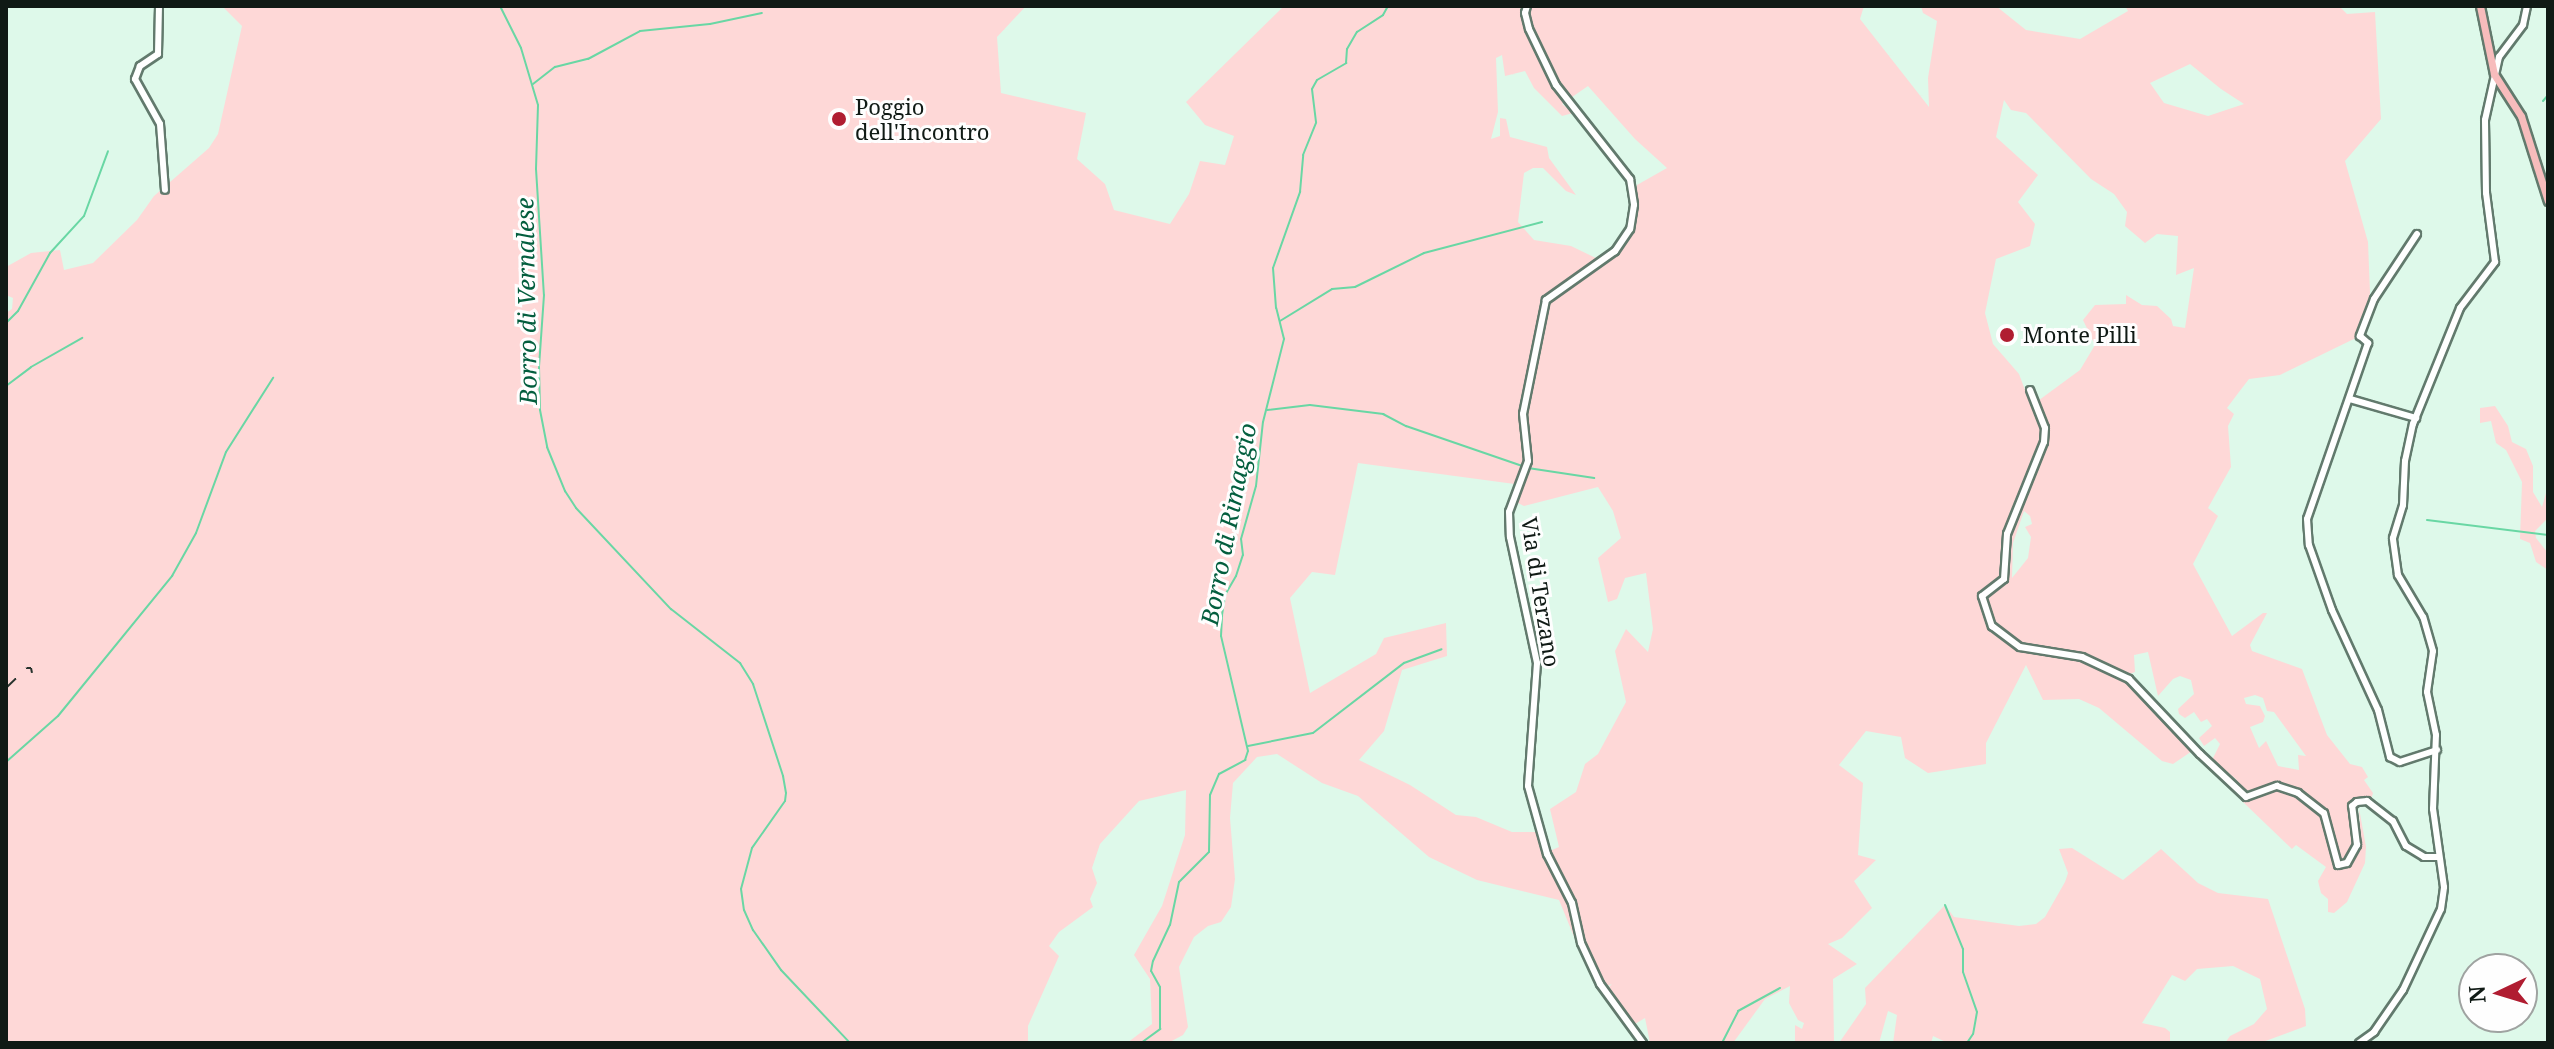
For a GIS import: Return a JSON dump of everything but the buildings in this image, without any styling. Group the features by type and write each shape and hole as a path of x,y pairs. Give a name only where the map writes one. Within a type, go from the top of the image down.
{"main road":[{"path":"2480,6 2494,74 2521,116 2548,201"}],"street":[{"path":"159,6 158,54 140,66 135,79 146,104 160,124 165,190"},
{"name":"Via di Terzano","path":"1527,6 1525,13 1529,29 1556,85 1630,179 1634,205 1630,229 1615,251 1546,300 1523,414 1528,461 1509,512 1509,524 1537,663 1528,786 1547,854 1572,903 1581,943 1600,984 1643,1043"},
{"path":"2359,1043 2374,1032 2391,1007 2430,938 2443,894 2433,809 2437,750 2428,704 2433,660 2429,633 2398,575 2392,551 2403,505 2408,444 2416,418 2460,308 2495,262 2495,244 2487,207 2484,140 2499,57 2523,25 2527,6"},
{"path":"2417,234 2374,299 2360,336 2368,343 2307,519 2309,545 2332,610 2378,710 2390,757 2400,762 2437,750"},
{"path":"2030,390 2045,428 2044,442 2007,534 2004,579 1982,596 1992,626 2020,647 2082,657 2129,679 2246,797 2277,786 2298,793 2324,813 2338,865 2347,863 2357,845 2352,806 2367,801 2393,821 2406,846 2424,857 2439,857"},
{"path":"2350,399 2416,418"}],"shaded area":[{"path":"222,6 1026,6 997,37 1001,93 1086,113 1077,159 1105,184 1114,210 1170,224 1189,194 1200,161 1225,165 1234,136 1205,125 1186,102 1284,6 1864,6 1860,19 1929,107 1928,78 1937,21 1923,13 1921,6 1996,6 2026,30 2080,39 2128,11 2125,6 2339,6 2347,14 2375,12 2381,119 2345,161 2368,242 2370,293 2360,336 2280,375 2249,379 2227,408 2234,414 2228,426 2231,467 2208,508 2218,516 2193,564 2232,636 2267,613 2250,645 2252,651 2302,669 2327,735 2350,764 2362,767 2368,777 2364,780 2373,793 2370,803 2352,806 2357,845 2348,863 2361,845 2359,808 2366,847 2365,863 2347,902 2334,913 2328,912 2328,899 2321,893 2318,881 2326,867 2296,845 2292,849 2243,802 2236,779 2212,760 2220,744 2215,738 2204,746 2199,738 2212,726 2207,719 2201,722 2194,712 2185,718 2179,714 2178,709 2194,694 2191,680 2180,676 2173,679 2158,696 2148,652 2134,655 2135,672 2124,676 2195,749 2173,764 2162,761 2099,708 2079,699 2043,700 2026,665 1986,743 1986,764 1928,773 1905,758 1901,737 1866,731 1839,765 1863,783 1858,855 1876,860 1854,881 1872,908 1842,938 1828,944 1857,964 1833,979 1834,1043 1795,1043 1795,1025 1802,1029 1804,1023 1798,1020 1789,1003 1790,986 1765,999 1733,1043 1650,1043 1645,1018 1635,1024 1609,987 1612,984 1607,986 1592,956 1579,949 1559,900 1477,880 1429,857 1358,796 1322,783 1277,754 1257,757 1233,783 1230,818 1235,879 1231,907 1221,922 1208,926 1194,937 1179,967 1188,1027 1183,1035 1168,1043 1127,1043 1152,1024 1150,979 1134,955 1162,906 1185,835 1186,790 1139,801 1100,844 1092,868 1097,883 1090,899 1093,907 1059,932 1049,946 1059,956 1028,1026 1028,1043 6,1043 6,313 12,309 13,298 6,295 6,267 31,253 60,250 64,270 93,263 137,220 154,196 209,148 218,134 242,26","holes":["1502,55 1505,76 1525,71 1534,88 1562,116 1573,113 1562,104 1588,86 1635,139 1667,168 1637,185 1629,231 1602,261 1571,246 1534,240 1518,222 1524,173 1533,168 1543,168 1566,191 1576,195 1549,158 1547,147 1510,137 1506,119 1500,118 1500,136 1491,139 1498,112 1496,58","2190,64 2244,104 2208,116 2164,103 2150,83","2004,100 2011,110 2026,113 2091,179 2114,194 2127,212 2125,226 2145,243 2157,234 2178,236 2176,275 2194,268 2185,328 2173,326 2171,319 2157,306 2142,305 2126,295 2126,304 2095,305 2083,320 2095,345 2080,370 2031,406 2019,374 1993,344 1985,313 1996,259 2030,246 2035,224 2018,202 2038,175 1996,137","1358,463 1522,485 1512,500 1524,506 1598,487 1613,511 1621,538 1598,558 1608,602 1617,599 1625,578 1646,573 1653,629 1648,652 1626,629 1615,651 1626,702 1598,754 1585,764 1576,792 1550,809 1559,847 1545,853 1539,832 1512,832 1476,817 1456,815 1410,785 1359,760 1384,731 1402,670 1447,656 1446,623 1384,638 1376,654 1310,693 1290,598 1312,572 1335,575","2024,511 2030,516 2032,524 2025,527 2031,537 2028,558 2012,578 2013,543","2255,695 2263,698 2267,711 2274,712 2306,756 2298,755 2299,770 2278,766 2266,741 2259,748 2250,727 2263,722 2265,716 2260,706 2246,704 2244,698"]},
{"path":"2495,406 2508,426 2512,442 2526,449 2533,466 2533,492 2542,507 2548,486 2548,518 2535,531 2536,538 2548,553 2548,570 2536,562 2530,543 2520,539 2522,482 2506,450 2496,443 2491,421 2480,423 2480,408"},
{"path":"2072,848 2123,880 2161,849 2198,883 2218,893 2268,899 2305,1009 2306,1026 2260,1043 2225,1043 2230,1036 2254,1024 2267,1009 2260,979 2233,966 2197,969 2185,981 2172,975 2142,1023 2165,1028 2170,1032 2170,1043 1948,1043 1933,1036 1931,1043 1893,1043 1897,1015 1888,1011 1879,1043 1839,1043 1866,1004 1865,988 1945,905 1954,917 2019,926 2036,924 2045,917 2068,873 2059,849"}],"waterway":[{"name":"Borro di Vernalese","path":"500,6 521,48 538,105 536,169 544,295 539,367 540,410 547,447 565,491 576,508 671,609 740,663 753,684 786,793 785,801 752,848 741,889 744,910 753,930 781,970 850,1043"},
{"name":"Borro di Rimaggio","path":"1141,1043 1160,1029 1160,987 1151,971 1153,961 1170,925 1179,882 1209,852 1210,795 1219,774 1245,760 1248,751 1221,636 1222,615 1225,595 1243,555 1241,539 1256,486 1263,422 1284,339 1276,308 1273,268 1300,192 1303,155 1316,122 1312,89 1317,80 1346,63 1347,49 1357,32 1383,15 1388,6"},
{"path":"533,84 555,67 588,59 640,31 710,24 762,13"},
{"path":"2543,101 2548,95"},
{"path":"6,323 18,311 50,253 84,216 108,151"},
{"path":"1280,321 1332,289 1355,287 1424,253 1542,222"},
{"path":"6,386 31,367 82,338"},
{"path":"6,762 58,716 172,576 196,533 226,452 273,378"},
{"path":"1267,410 1310,405 1383,414 1406,426 1522,466"},
{"path":"1528,468 1594,478"},
{"path":"2427,520 2548,535"},
{"path":"1248,746 1313,733 1404,663 1442,649"},
{"path":"1945,905 1963,949 1963,972 1977,1012 1973,1034 1967,1043"},
{"path":"1722,1043 1738,1011 1780,988"}],"railway":[{"path":"6,688 27,668 31,668 32,673"}],"place":[{"name":"Poggio dell'Incontro","path":"839,119"},
{"name":"Monte Pilli","path":"2007,335"}]}
